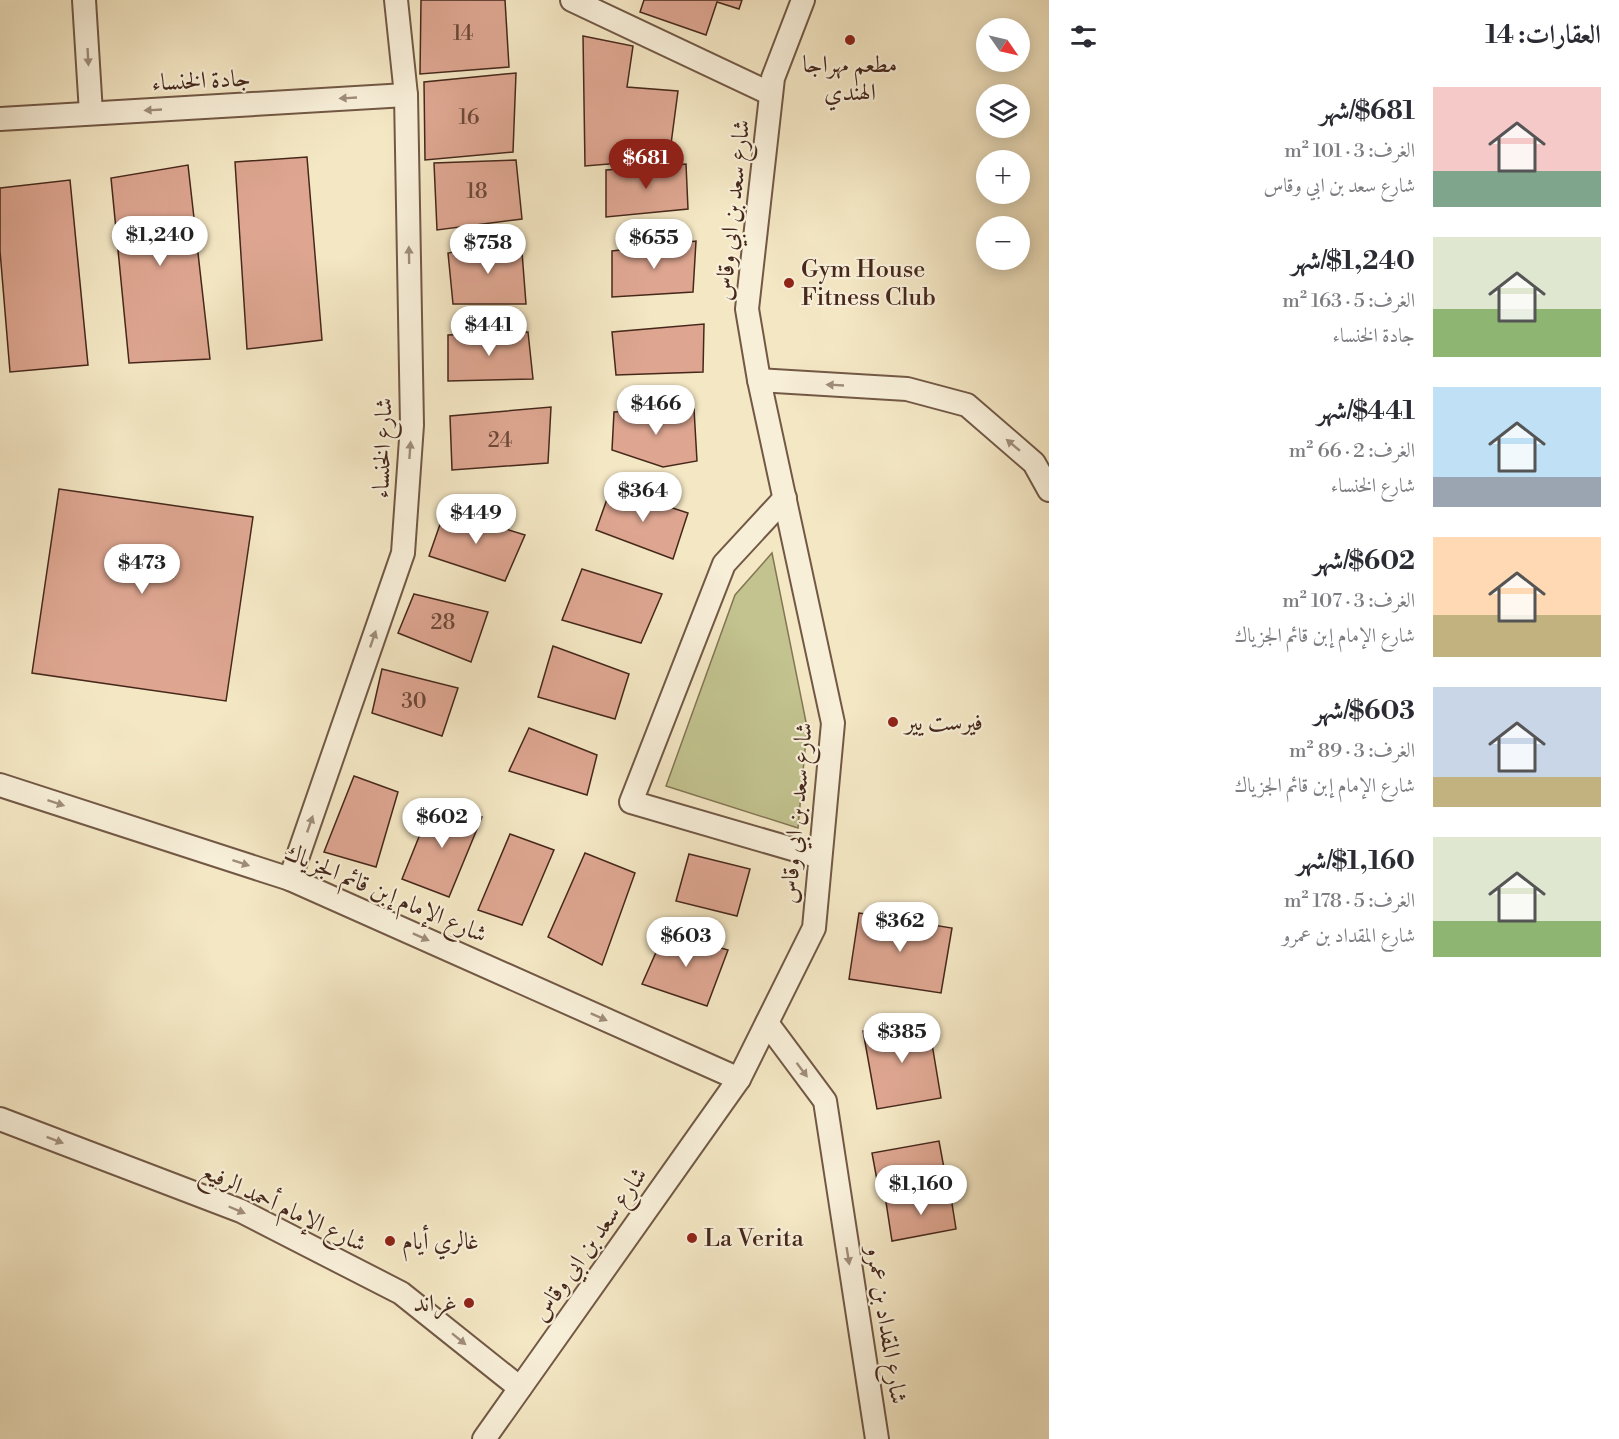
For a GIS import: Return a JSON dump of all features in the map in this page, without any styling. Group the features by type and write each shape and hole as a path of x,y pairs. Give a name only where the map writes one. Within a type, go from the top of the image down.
{"street":[{"path":"84,0 91,114"},
{"name":"شارع الخنساء","path":"291,879 403,554 412,425 406,95 396,0"},
{"path":"572,0 771,94"},
{"name":"شارع سعد بن ابي وقاس","path":"484,1439 739,1079 814,928 833,723 759,380 747,309 773,78 803,0"},
{"name":"جادة الخنساء","path":"0,119 406,95"},
{"path":"759,380 907,389 967,405 1034,463 1049,490"},
{"path":"785,498 724,564 631,802 820,857"},
{"name":"شارع الإمام إبن قائم الجزياك","path":"0,785 291,879 739,1079"},
{"name":"شارع المقداد بن عمرو","path":"767,1023 825,1101 877,1439"},
{"name":"شارع الإمام أحمد الرفيع","path":"0,1119 241,1211 401,1293 520,1388"}],"green space":[{"path":"772,553 807,727 798,828 666,786 735,595"}],"building":[{"path":"421,0 505,0 509,67 420,74"},
{"path":"644,0 742,0 739,9 717,2 706,35 640,12"},
{"path":"583,36 633,46 627,87 678,91 669,159 585,166"},
{"path":"516,73 513,152 425,160 424,82"},
{"path":"307,157 322,340 247,349 235,162"},
{"path":"516,160 522,219 437,230 434,163"},
{"path":"686,164 688,209 606,217 606,170"},
{"path":"188,165 210,359 129,363 111,178"},
{"path":"70,180 88,365 10,372 0,251 0,188"},
{"path":"521,239 526,304 453,304 448,253"},
{"path":"696,241 693,292 612,297 612,251"},
{"path":"704,324 703,372 616,375 612,332"},
{"path":"528,332 533,379 448,381 448,335"},
{"path":"551,407 548,463 452,470 450,416"},
{"path":"694,409 697,461 663,467 612,450 614,412"},
{"path":"611,488 688,513 673,559 596,530"},
{"path":"59,489 253,517 226,701 32,673"},
{"path":"445,510 525,535 505,581 429,556"},
{"path":"582,569 662,594 641,643 562,620"},
{"path":"414,594 488,612 471,662 398,633"},
{"path":"553,646 629,674 615,719 538,697"},
{"path":"382,669 458,688 442,736 372,713"},
{"path":"529,728 597,755 587,795 509,771"},
{"path":"354,776 398,792 376,867 324,852"},
{"path":"433,802 482,817 449,897 402,879"},
{"path":"510,834 554,850 522,925 478,910"},
{"path":"585,853 635,873 602,965 548,937"},
{"path":"689,854 750,869 737,916 676,901"},
{"path":"859,913 952,928 941,993 849,979"},
{"path":"665,932 728,950 707,1006 642,984"},
{"path":"928,1020 941,1098 877,1109 863,1031"},
{"path":"939,1141 946,1179 879,1191 872,1153"},
{"path":"950,1191 956,1229 892,1241 886,1202"}],"place":[{"name":"مطعم مهراجا الهندي","path":"850,40"},
{"name":"Gym House Fitness Club","path":"789,283"},
{"name":"فيرست يير","path":"893,722"},
{"name":"La Verita","path":"692,1238"},
{"name":"غالري أيام","path":"390,1241"},
{"name":"غراند","path":"469,1303"}]}
